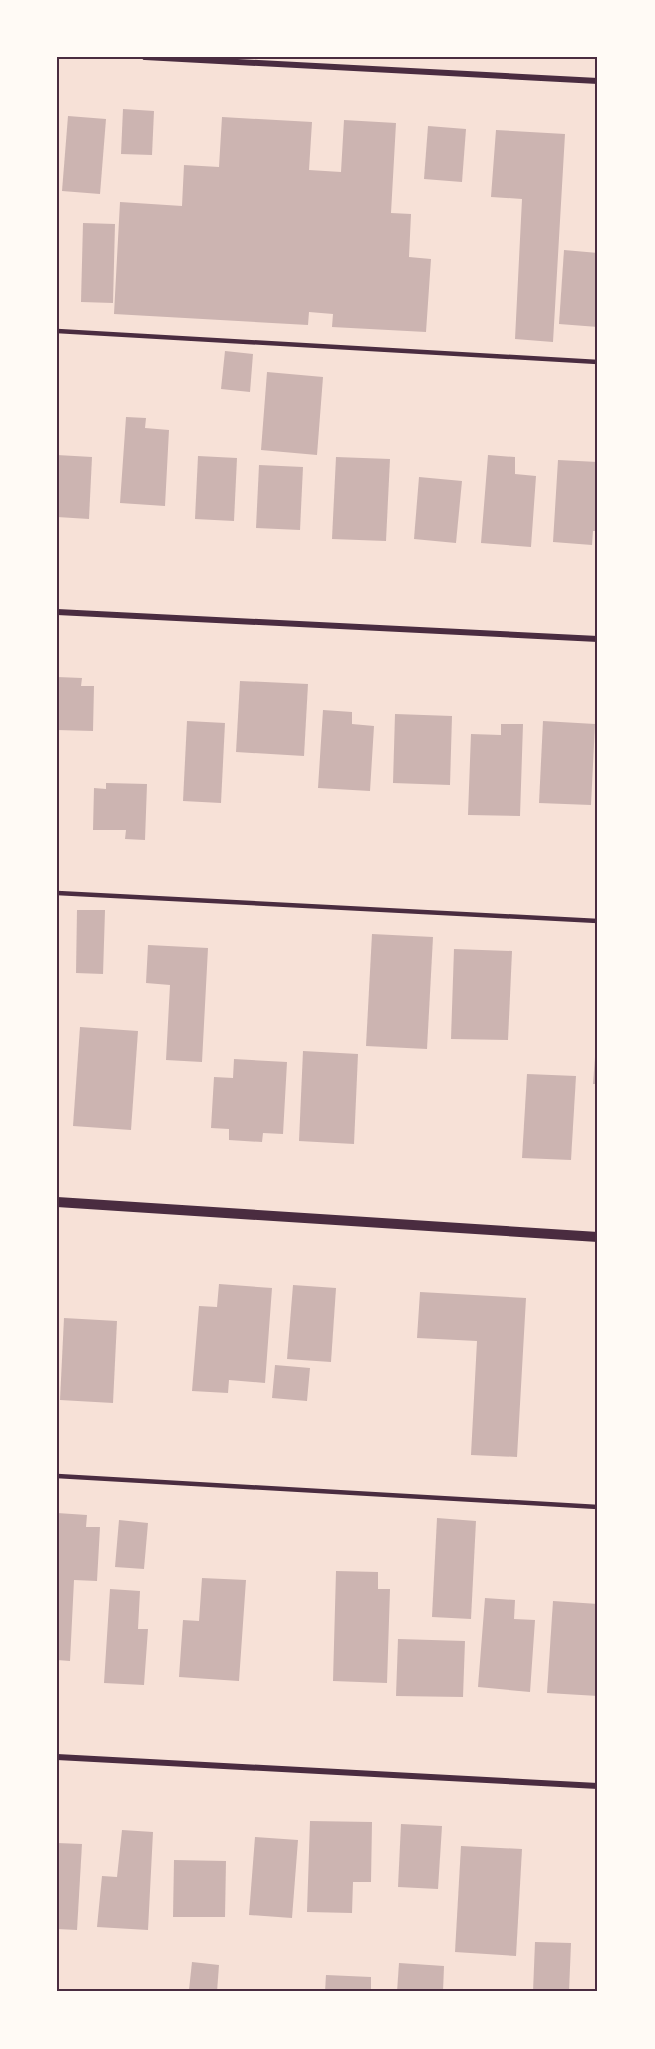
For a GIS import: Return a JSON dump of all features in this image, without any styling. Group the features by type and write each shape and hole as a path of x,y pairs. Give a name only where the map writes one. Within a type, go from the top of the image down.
{"street":[{"path":"145,57 598,81"},
{"path":"57,612 598,639"},
{"path":"57,1202 598,1237"},
{"path":"57,1757 598,1786"}],"lane":[{"path":"57,331 598,362"},
{"path":"57,893 598,921"},
{"path":"57,1476 598,1507"}],"building":[{"path":"123,109 154,111 152,155 121,154"},
{"path":"68,116 106,119 100,194 62,191"},
{"path":"222,117 312,122 309,170 341,172 344,120 396,123 391,213 411,214 409,257 431,259 426,332 332,327 333,314 309,312 308,325 114,314 120,202 182,206 184,165 219,167"},
{"path":"428,126 466,129 462,182 424,179"},
{"path":"496,130 565,134 553,342 515,339 522,199 491,197"},
{"path":"83,223 115,224 113,303 81,302"},
{"path":"564,250 598,253 598,327 559,324"},
{"path":"225,351 253,354 250,392 221,389"},
{"path":"267,372 323,377 317,455 261,450"},
{"path":"126,417 146,418 145,428 169,430 165,506 120,503"},
{"path":"57,455 92,457 89,519 57,517"},
{"path":"488,455 515,457 515,474 536,476 531,547 481,543"},
{"path":"198,456 237,458 234,521 195,519"},
{"path":"336,457 390,459 386,541 332,539"},
{"path":"558,460 598,462 598,531 593,531 592,545 553,542"},
{"path":"259,465 303,467 300,530 256,528"},
{"path":"419,477 462,481 456,543 414,539"},
{"path":"57,677 82,678 81,686 94,686 93,731 57,730"},
{"path":"240,681 308,684 304,756 236,752"},
{"path":"323,710 352,712 352,724 374,726 370,791 318,788"},
{"path":"395,714 452,716 450,785 393,783"},
{"path":"187,721 225,723 221,803 183,801"},
{"path":"543,721 595,724 591,805 539,803"},
{"path":"501,724 523,724 520,816 468,815 471,734 501,735"},
{"path":"106,783 147,784 145,840 125,839 126,830 93,830 94,788 106,789"},
{"path":"77,910 105,910 103,974 76,973"},
{"path":"372,934 433,937 427,1049 366,1046"},
{"path":"148,945 208,948 202,1062 166,1060 170,985 146,983"},
{"path":"454,949 512,951 508,1040 451,1039"},
{"path":"80,1027 138,1031 131,1130 73,1126"},
{"path":"596,1044 598,1044 598,1084 593,1084"},
{"path":"303,1051 358,1054 354,1144 299,1141"},
{"path":"234,1059 287,1062 283,1134 263,1133 262,1142 229,1140 229,1129 211,1128 214,1077 233,1078"},
{"path":"527,1074 576,1076 571,1160 522,1158"},
{"path":"219,1284 272,1288 265,1383 229,1380 228,1393 192,1391 199,1306 217,1307"},
{"path":"293,1285 336,1288 331,1362 287,1359"},
{"path":"420,1292 526,1298 517,1457 471,1455 477,1341 417,1338"},
{"path":"64,1318 117,1321 113,1403 60,1400"},
{"path":"275,1365 310,1368 307,1401 272,1398"},
{"path":"57,1513 87,1515 86,1527 100,1527 97,1581 74,1580 70,1661 57,1660"},
{"path":"437,1518 476,1521 471,1619 432,1617"},
{"path":"119,1520 148,1523 144,1569 115,1567"},
{"path":"336,1571 378,1572 378,1589 390,1589 387,1683 333,1681"},
{"path":"202,1578 246,1580 239,1681 179,1677 183,1620 199,1621"},
{"path":"110,1589 140,1591 138,1629 148,1629 144,1685 104,1683"},
{"path":"485,1598 515,1600 514,1619 535,1620 530,1692 478,1687"},
{"path":"553,1601 598,1604 598,1696 547,1693"},
{"path":"398,1639 465,1641 463,1697 396,1696"},
{"path":"310,1821 372,1822 371,1882 353,1882 352,1913 307,1912"},
{"path":"401,1824 442,1826 438,1889 398,1887"},
{"path":"122,1830 153,1832 148,1930 97,1927 102,1876 117,1877"},
{"path":"255,1837 298,1840 292,1918 249,1915"},
{"path":"57,1843 82,1844 77,1930 57,1929"},
{"path":"461,1846 522,1849 516,1956 455,1952"},
{"path":"174,1860 226,1861 225,1917 173,1917"},
{"path":"535,1942 571,1943 569,1992 533,1992"},
{"path":"192,1962 219,1965 217,1992 189,1990"},
{"path":"399,1963 444,1966 443,1992 397,1992"},
{"path":"326,1975 371,1977 371,1992 325,1992"}]}
